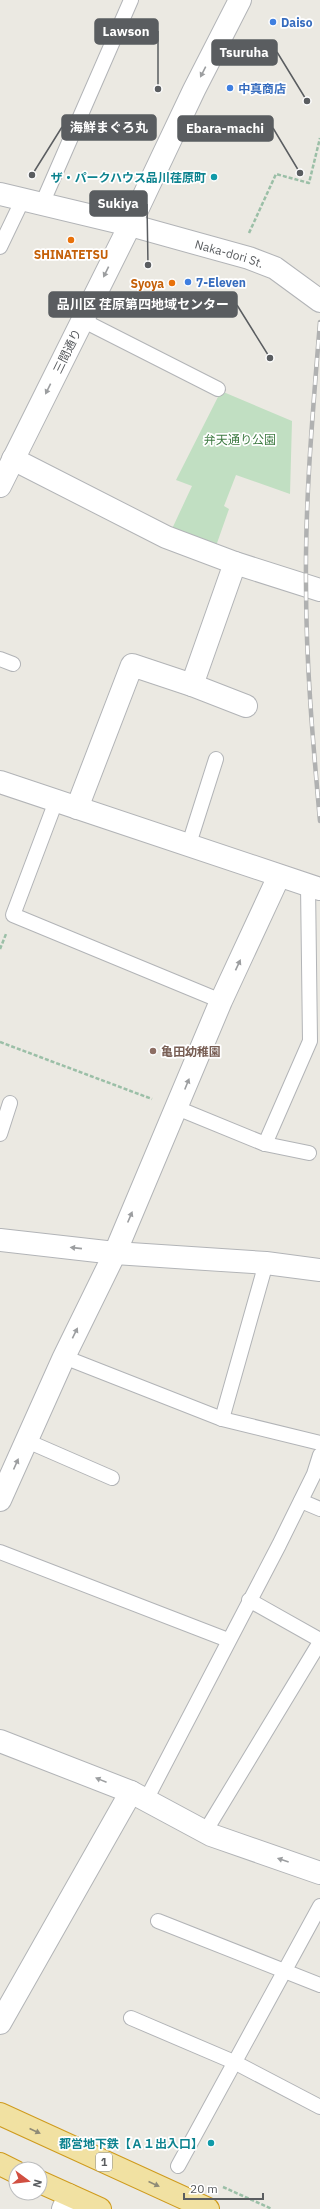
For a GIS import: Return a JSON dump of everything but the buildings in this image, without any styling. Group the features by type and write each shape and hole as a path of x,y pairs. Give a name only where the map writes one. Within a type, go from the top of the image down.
{"highway":[{"name":"1","path":"0,2114 208,2209"},
{"path":"48,2188 66,2202 100,2209"}],"street":[{"name":"三間通り","path":"0,486 130,225 194,90 240,0"},
{"name":"Naka-dori St.","path":"0,194 130,225 239,256 275,268 320,301"},
{"path":"13,459 166,537 235,563 320,590"},
{"path":"192,685 235,563"},
{"path":"77,808 132,665 192,685 246,706"},
{"path":"0,782 314,887"},
{"path":"0,1500 64,1357 115,1252 221,1001 279,876"},
{"path":"0,1240 115,1252 266,1263 320,1270"},
{"path":"0,1740 138,1796 205,1832 320,1873"},
{"path":"0,2023 138,1796"}],"lane":[{"path":"0,247 33,202 131,0"},
{"path":"82,320 218,389"},
{"path":"0,659 14,664"},
{"path":"189,844 216,759"},
{"path":"56,801 13,915 221,1001"},
{"path":"265,1144 310,1041 314,887"},
{"path":"0,1134 10,1104"},
{"path":"177,1108 265,1144 309,1153"},
{"path":"222,1419 266,1263"},
{"path":"64,1357 222,1419 320,1443"},
{"path":"27,1441 112,1478"},
{"path":"138,1796 228,1640 301,1501 314,1474 320,1455"},
{"path":"301,1501 320,1509"},
{"path":"0,1552 228,1640"},
{"path":"205,1832 320,1641 249,1600"},
{"path":"178,2166 320,1906"},
{"path":"158,1921 320,1985"},
{"path":"131,2018 234,2062 320,2107"}],"path":[{"path":"239,256 276,174 309,183 320,138"},
{"path":"0,1042 177,1108"},
{"path":"221,2186 272,2209"}],"green space":[{"name":"弁天通り公園","path":"221,391 292,421 290,494 236,475 224,506 229,509 216,546 171,531 192,486 176,480"}],"railway":[{"path":"320,322 308,486 306,552 306,615 312,733 320,821"}],"place":[{"name":"Daiso","path":"273,22"},
{"name":"中真商店","path":"230,88"},
{"name":"Lawson","path":"158,89"},
{"name":"Tsuruha","path":"307,101"},
{"name":"Ebara-machi","path":"300,173"},
{"name":"海鮮まぐろ丸","path":"32,175"},
{"name":"ザ・パークハウス品川荏原町","path":"214,177"},
{"name":"SHINATETSU","path":"71,240"},
{"name":"Sukiya","path":"148,265"},
{"name":"7-Eleven","path":"188,282"},
{"name":"Syoya","path":"172,283"},
{"name":"品川区 荏原第四地域センター","path":"270,358"},
{"name":"亀田幼稚園","path":"153,1051"},
{"name":"都営地下鉄【Ａ１出入口】","path":"211,2143"}]}
